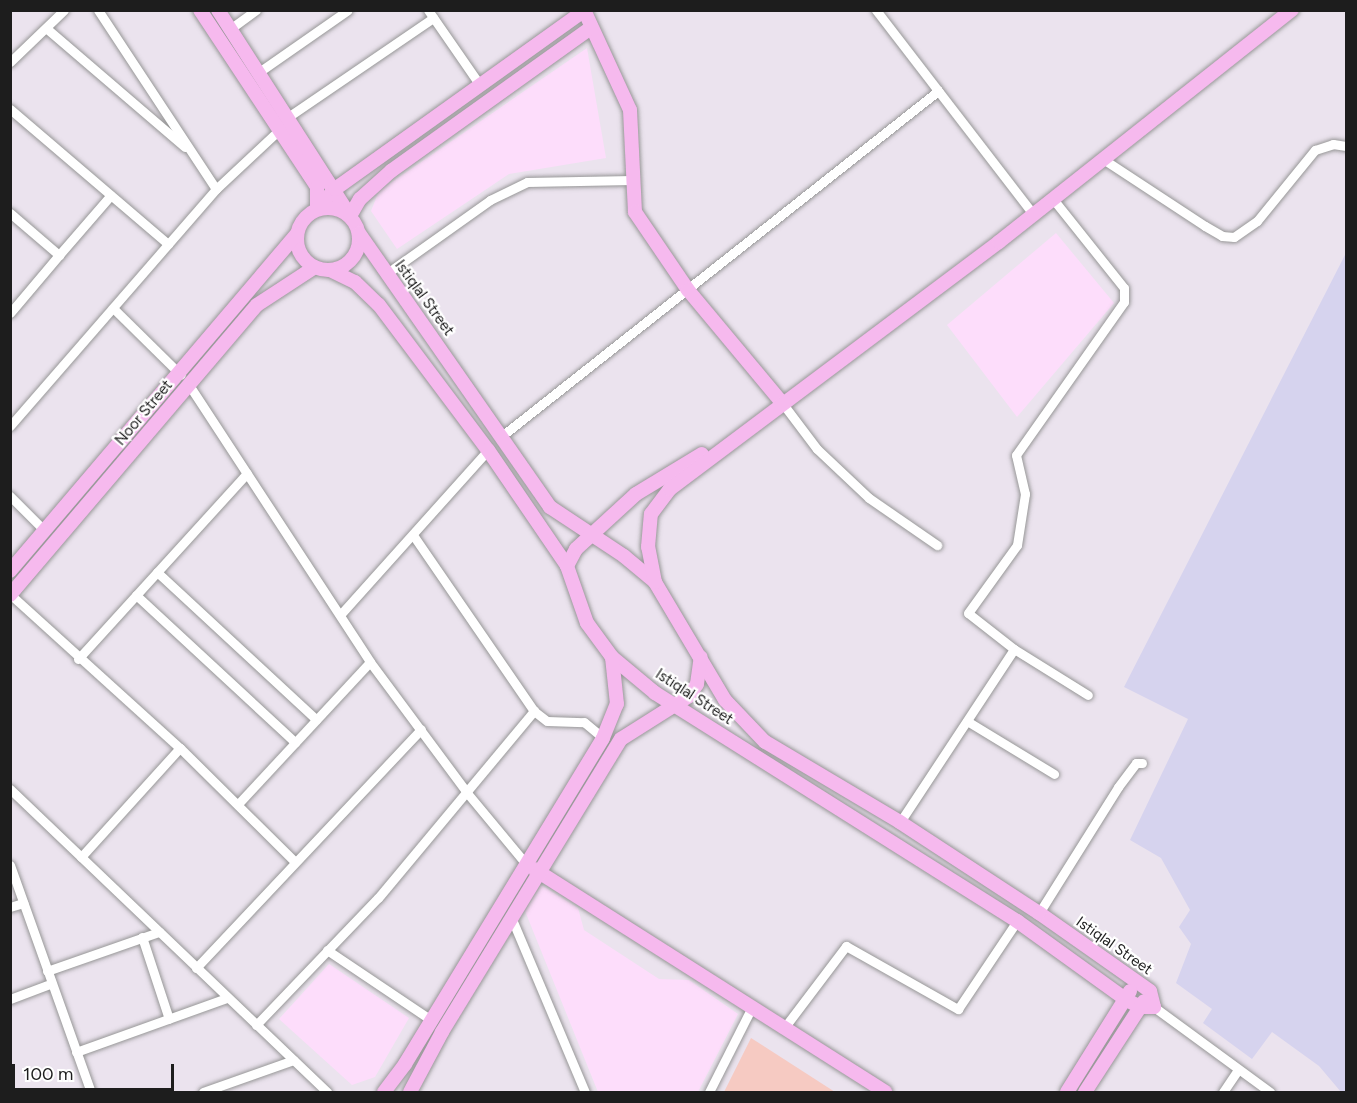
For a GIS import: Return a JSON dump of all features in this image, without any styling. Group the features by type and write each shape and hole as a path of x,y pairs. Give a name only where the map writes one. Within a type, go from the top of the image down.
{"main road":[{"path":"200,10 317,188 317,209"},
{"path":"218,10 336,189 359,233 356,254 349,262 330,270 315,267 300,254 297,234 304,219 336,189 584,11 630,110 635,212 688,290 783,404"},
{"path":"655,582 648,547 651,514 670,489 1053,199 1292,10"},
{"path":"350,216 360,199 391,171 591,28"},
{"path":"317,209 335,208 350,216"},
{"name":"Istiqlal Street","path":"330,270 355,282 379,305 488,450 567,566 586,623 612,657 674,705 1017,921 1125,999 1140,1007 1154,1007 1150,991 1039,913 900,822 765,742 724,700 701,657 655,582 550,507 503,435 386,274 359,233"},
{"name":"Noor Street","path":"11,595 185,380 297,234"},
{"name":"Noor Street","path":"10,571 257,305 315,267"},
{"path":"567,566 576,549 636,494 746,431"},
{"path":"384,1092 527,865 603,738 617,704 612,657"},
{"path":"410,1092 621,739 689,696 697,684 701,657"},
{"path":"527,865 885,1092"},
{"path":"1067,1092 1135,981"},
{"path":"1085,1092 1150,991"}],"street":[{"path":"10,62 64,10"},
{"path":"98,10 216,189"},
{"path":"230,29 256,10"},
{"path":"259,72 348,10"},
{"path":"876,10 1033,214"},
{"path":"288,117 431,13 480,85"},
{"path":"46,28 194,154"},
{"path":"503,435 938,91"},
{"path":"10,109 168,244"},
{"path":"10,426 216,189 279,130"},
{"path":"1103,159 1205,226 1222,236 1234,237 1257,222 1316,150 1333,144 1347,146"},
{"path":"386,274 490,200 527,182 632,180"},
{"path":"10,313 111,195"},
{"path":"1053,199 1124,288 1124,302 1016,455 1025,494 1017,545 968,613 1014,649 1088,695"},
{"path":"10,213 59,255"},
{"path":"113,308 185,380 370,662 468,794 527,865"},
{"path":"783,404 817,449 861,490 937,545"},
{"path":"340,615 488,450"},
{"path":"78,659 247,473"},
{"path":"10,496 45,531"},
{"path":"413,535 534,711 547,721 584,722 603,738"},
{"path":"157,572 316,719"},
{"path":"11,595 78,659 239,803 295,862"},
{"path":"136,595 295,742"},
{"path":"900,822 1014,649"},
{"path":"239,803 370,662"},
{"path":"256,1025 468,794 534,711"},
{"path":"967,721 1054,774"},
{"path":"196,968 421,729"},
{"path":"81,857 180,748"},
{"path":"1039,913 1118,787 1136,763 1142,763"},
{"path":"10,789 327,1092"},
{"path":"10,865 50,984 91,1092"},
{"path":"10,907 23,903"},
{"path":"500,907 512,918 585,1092"},
{"path":"784,1028 846,946 958,1009 1017,921"},
{"path":"47,971 159,932"},
{"path":"142,938 169,1019"},
{"path":"327,950 431,1020"},
{"path":"10,999 50,984"},
{"path":"76,1052 227,998"},
{"path":"709,1092 752,1007"},
{"path":"1154,1007 1270,1092"},
{"path":"203,1092 294,1060"},
{"path":"1223,1092 1238,1070"}],"shaded area":[{"path":"587,48 606,158 509,174 397,249 371,211 379,191"},
{"path":"1056,233 1114,303 1017,417 947,325"},
{"path":"1346,253 1346,1092 1341,1092 1319,1066 1272,1032 1252,1059 1203,1023 1212,1009 1176,983 1191,944 1179,927 1190,910 1161,858 1130,840 1188,719 1124,687"},
{"path":"541,885 578,908 584,930 659,979 689,980 738,1014 698,1092 598,1092 525,911"},
{"path":"329,964 409,1018 375,1077 352,1085 279,1019"},
{"path":"751,1038 835,1092 724,1092"}]}
